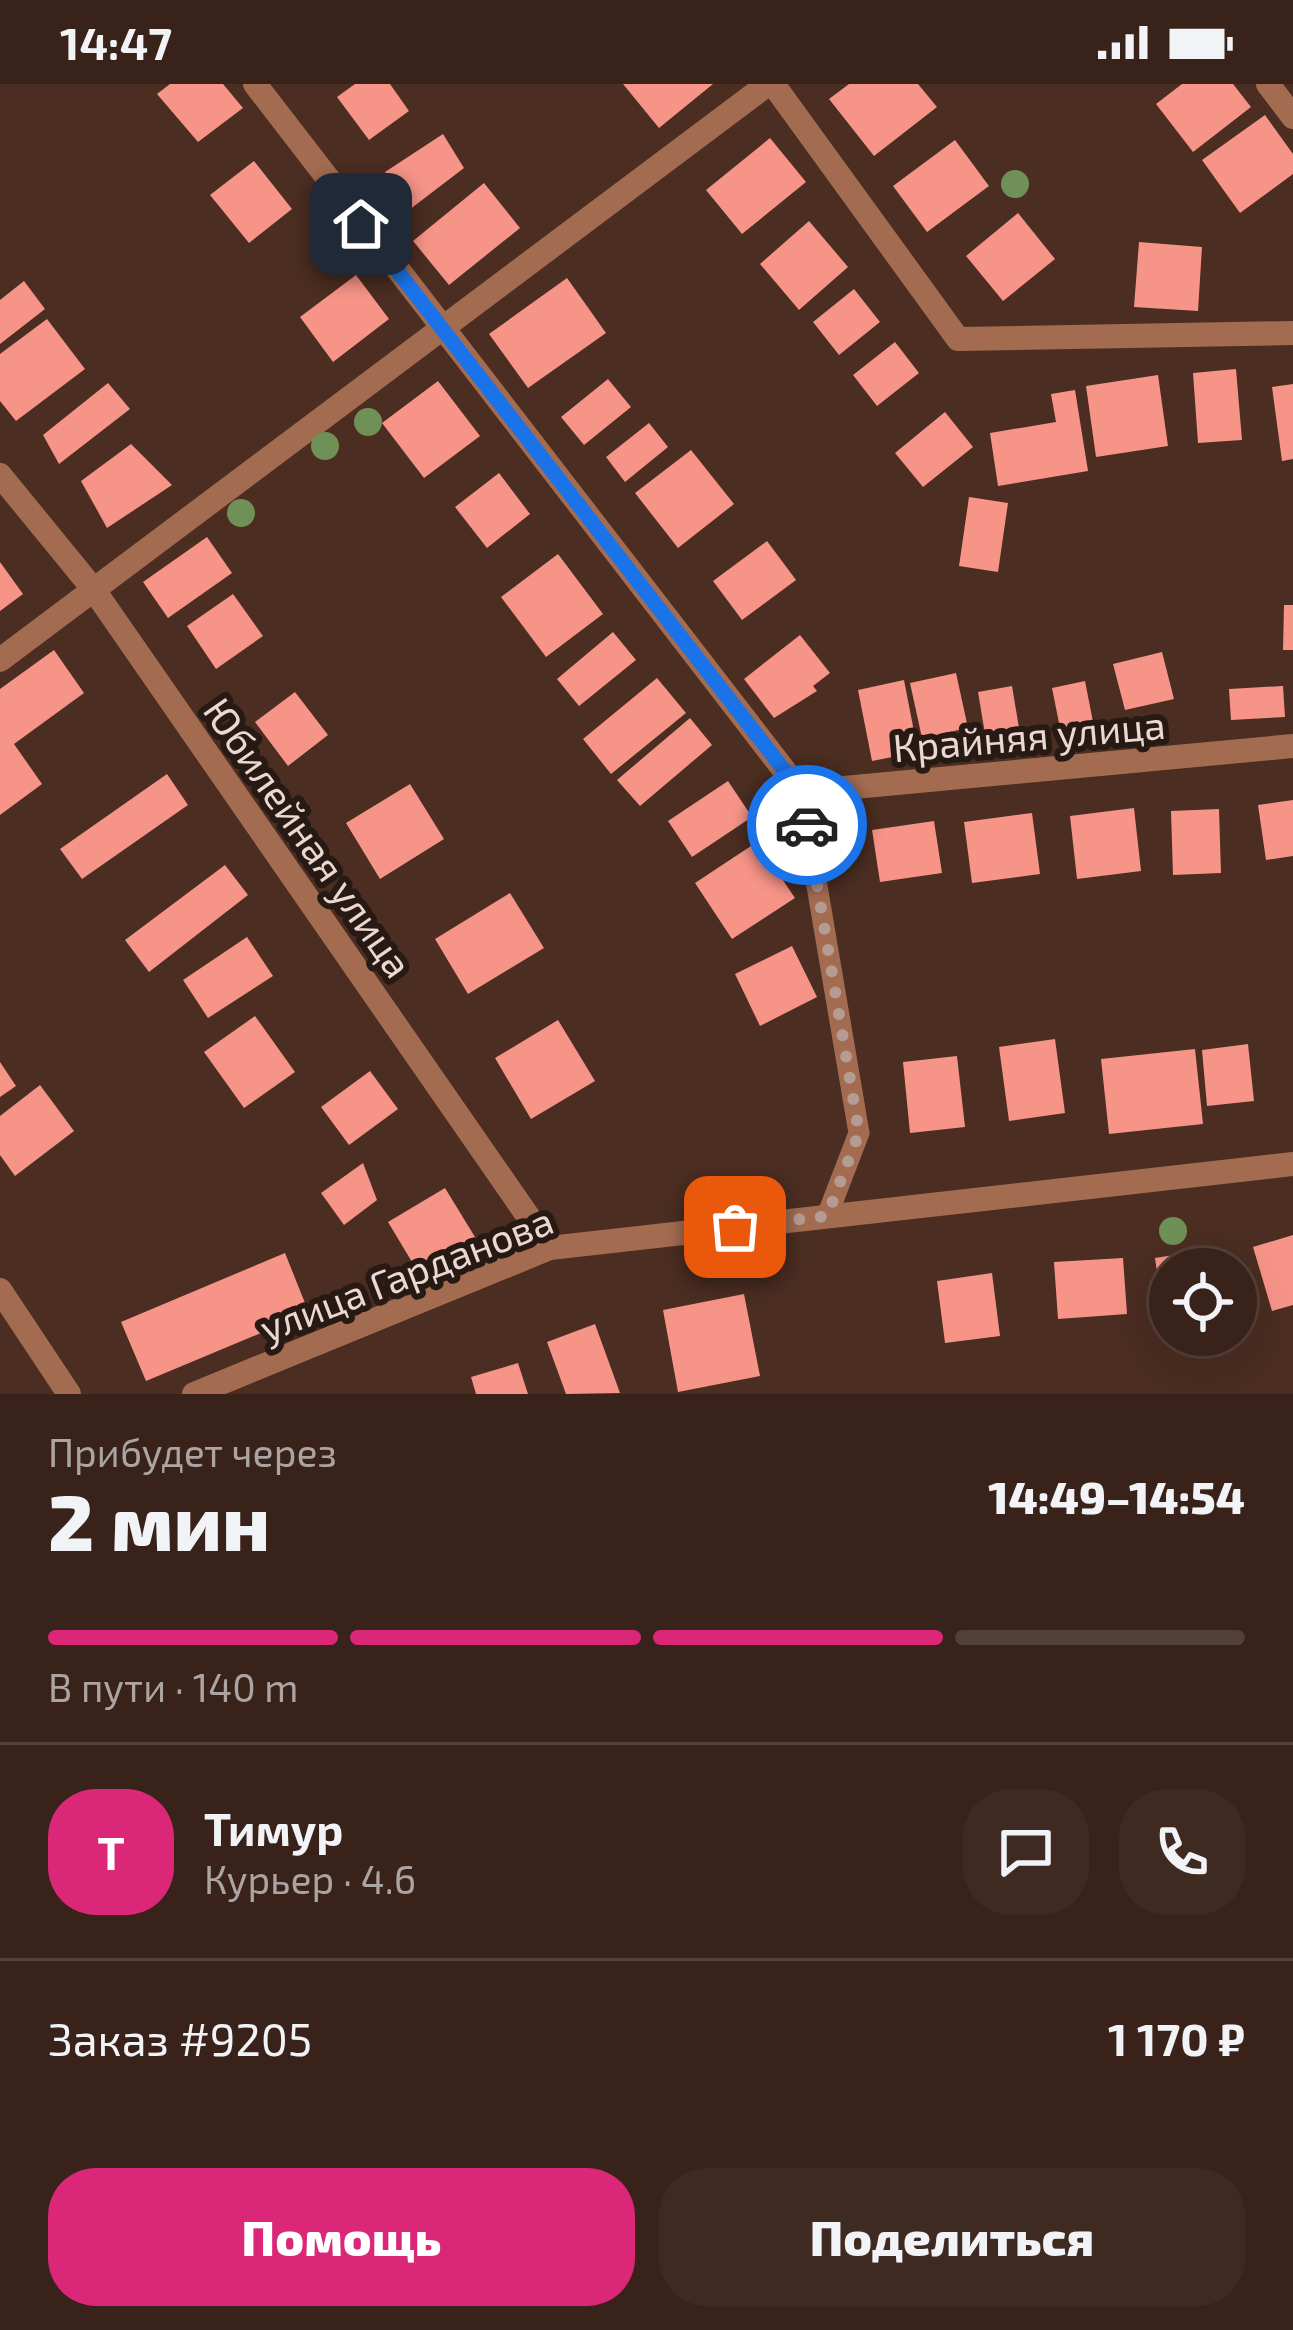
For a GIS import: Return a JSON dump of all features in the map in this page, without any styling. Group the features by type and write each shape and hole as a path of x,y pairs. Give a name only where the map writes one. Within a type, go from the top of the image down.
{"street":[{"path":"255,84 440,330 801,792"},
{"path":"0,660 770,84 958,340 1293,333"},
{"path":"1268,84 1293,117"},
{"name":"Юбилейная улица","path":"0,475 94,590 550,1248"},
{"name":"Крайняя улица","path":"801,792 1293,746"},
{"name":"улица Гарданова","path":"194,1394 550,1248 1293,1164"},
{"path":"0,1289 69,1394"}],"lane":[{"path":"801,792 859,1133 827,1216"}],"building":[{"path":"170,84 223,84 243,108 198,142 157,94"},
{"path":"355,84 390,84 409,111 369,140 337,97"},
{"path":"623,84 713,84 659,128"},
{"path":"849,84 918,84 937,107 874,156 829,99"},
{"path":"1182,84 1233,84 1251,107 1193,152 1156,104"},
{"path":"1265,115 1293,154 1293,174 1240,213 1202,160"},
{"path":"443,134 464,168 409,210 385,172"},
{"path":"770,138 806,182 742,234 706,190"},
{"path":"955,140 989,186 927,232 893,186"},
{"path":"254,161 292,209 249,243 210,195"},
{"path":"484,183 520,228 449,285 413,241"},
{"path":"1018,213 1055,259 1003,301 966,256"},
{"path":"809,221 848,267 799,310 760,264"},
{"path":"1139,242 1202,247 1198,311 1134,307"},
{"path":"356,275 389,319 333,362 300,317"},
{"path":"567,278 606,333 528,388 489,334"},
{"path":"24,281 45,309 0,344 0,300"},
{"path":"854,289 880,322 839,355 813,322"},
{"path":"47,319 85,369 16,421 0,401 0,354"},
{"path":"895,342 919,373 877,406 853,375"},
{"path":"1236,369 1242,440 1198,443 1193,373"},
{"path":"1158,375 1168,446 1096,457 1086,386"},
{"path":"608,379 631,407 584,445 561,417"},
{"path":"438,381 480,436 424,478 382,423"},
{"path":"108,383 130,409 59,464 43,435"},
{"path":"1293,384 1293,459 1282,461 1272,387"},
{"path":"1075,390 1088,471 998,486 990,433 1056,422 1051,394"},
{"path":"945,412 973,447 923,487 895,453"},
{"path":"649,423 668,447 625,482 606,457"},
{"path":"131,444 172,485 107,528 81,481"},
{"path":"691,450 734,504 678,548 635,493"},
{"path":"499,473 530,514 487,548 455,507"},
{"path":"969,497 1008,503 998,572 959,566"},
{"path":"207,537 232,573 168,618 143,582"},
{"path":"767,541 796,580 742,620 713,581"},
{"path":"558,554 603,614 546,657 501,597"},
{"path":"0,562 23,594 0,611"},
{"path":"233,594 263,636 216,669 187,626"},
{"path":"1284,605 1293,605 1293,650 1283,650"},
{"path":"613,632 636,660 579,706 557,679"},
{"path":"800,635 830,673 813,686 817,691 774,718 744,679"},
{"path":"54,650 84,693 14,744 42,784 0,815 0,689"},
{"path":"1162,652 1174,699 1125,710 1113,664"},
{"path":"956,673 968,728 922,738 910,683"},
{"path":"657,678 686,713 611,774 583,739"},
{"path":"904,680 918,752 872,761 858,690"},
{"path":"1085,681 1094,727 1061,733 1052,688"},
{"path":"1012,686 1020,734 986,740 978,692"},
{"path":"1283,686 1285,717 1231,720 1229,689"},
{"path":"295,692 328,735 288,766 255,722"},
{"path":"690,718 712,745 640,806 617,780"},
{"path":"167,774 188,805 82,879 60,849"},
{"path":"728,781 752,817 692,857 668,821"},
{"path":"410,784 444,839 380,879 346,823"},
{"path":"1293,800 1293,856 1266,860 1258,805"},
{"path":"1134,808 1141,871 1077,879 1070,816"},
{"path":"1219,809 1221,873 1173,875 1171,811"},
{"path":"1032,813 1040,874 972,883 964,822"},
{"path":"934,821 942,873 880,882 872,830"},
{"path":"757,842 795,898 732,939 695,883"},
{"path":"225,865 248,895 149,972 125,940"},
{"path":"510,893 544,948 468,994 435,939"},
{"path":"247,937 273,976 208,1018 183,980"},
{"path":"792,946 817,997 760,1026 735,974"},
{"path":"255,1016 295,1072 244,1108 204,1052"},
{"path":"558,1020 595,1081 531,1119 495,1058"},
{"path":"1055,1039 1065,1113 1009,1121 999,1047"},
{"path":"1248,1044 1254,1101 1207,1106 1202,1050"},
{"path":"1195,1049 1203,1124 1109,1134 1101,1059"},
{"path":"957,1056 965,1127 910,1133 903,1062"},
{"path":"0,1062 16,1086 0,1097"},
{"path":"370,1071 398,1109 349,1145 321,1107"},
{"path":"40,1085 74,1131 15,1176 0,1155 0,1116"},
{"path":"363,1163 377,1200 344,1225 321,1193"},
{"path":"445,1188 475,1237 418,1272 388,1222"},
{"path":"1293,1235 1293,1305 1272,1311 1253,1247"},
{"path":"285,1253 309,1313 146,1381 121,1322"},
{"path":"1123,1258 1127,1314 1058,1319 1054,1262"},
{"path":"992,1273 1000,1336 945,1343 937,1281"},
{"path":"744,1294 760,1376 678,1392 663,1310"},
{"path":"595,1324 620,1393 566,1394 547,1342"},
{"path":"518,1363 528,1394 476,1394 471,1377"}],"way so far":[{"path":"735,1227 827,1216 859,1133 807,825"}],"route":[{"path":"361,224 801,792 807,825"}]}
